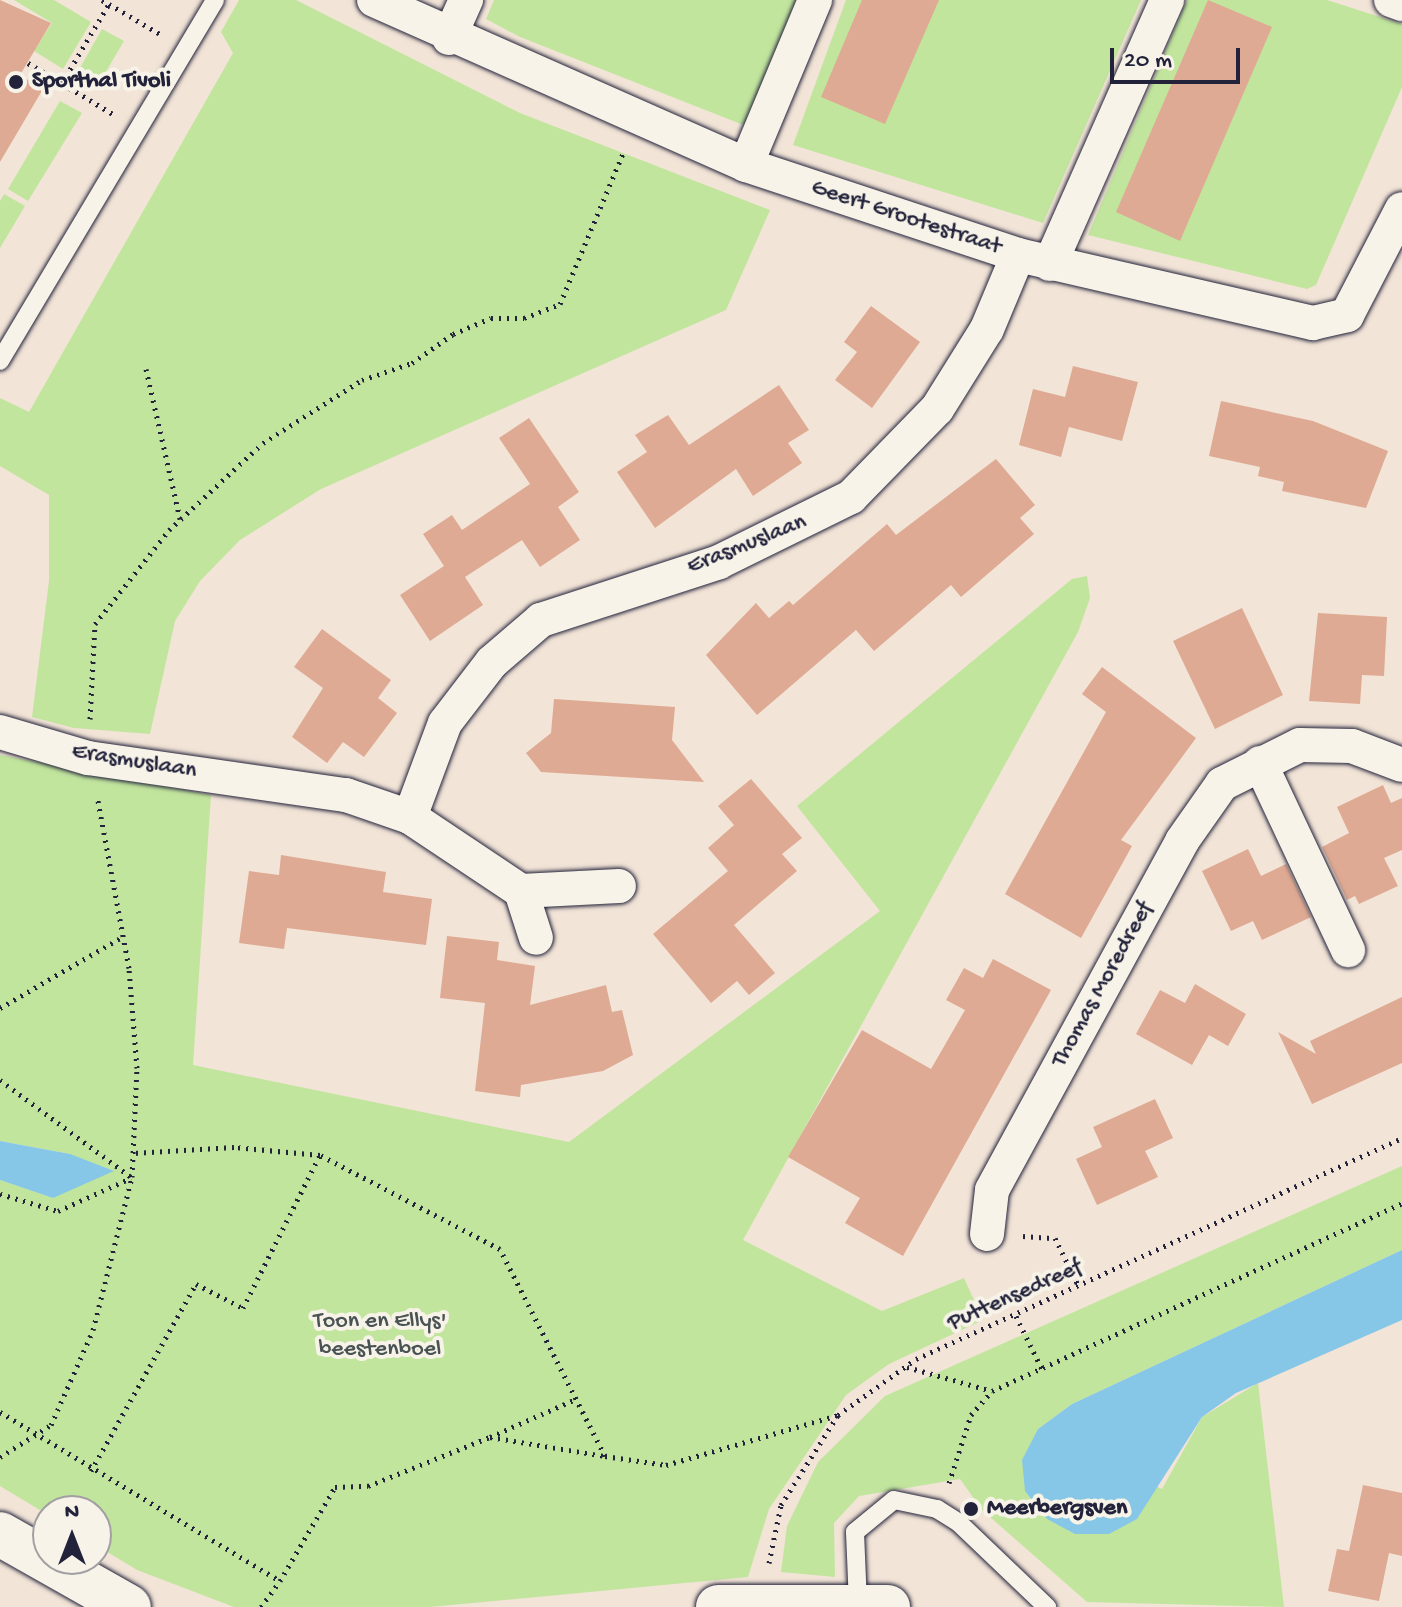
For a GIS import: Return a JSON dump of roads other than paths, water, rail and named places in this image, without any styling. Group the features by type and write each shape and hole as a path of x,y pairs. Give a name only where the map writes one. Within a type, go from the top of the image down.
{"street":[{"name":"Geert Grootestraat","path":"374,0 449,38 746,165 1034,259 1313,323 1347,315 1402,210"},
{"path":"449,38 466,0"},
{"path":"746,165 815,0"},
{"name":"Erasmuslaan","path":"410,817 445,723 492,662 541,620 719,562 851,497 937,409 1034,259 1167,0"},
{"path":"1391,0 1402,4"},
{"name":"Erasmuslaan","path":"0,732 88,758 270,779 410,817 521,891"},
{"name":"Thomas Moredreef","path":"987,1234 992,1190 1182,841 1222,784 1300,745 1352,746 1402,765"},
{"path":"1260,763 1348,950"},
{"path":"536,938 521,891 619,886"},
{"path":"0,1534 129,1607"},
{"path":"718,1607 873,1606"}],"lane":[{"path":"0,361 215,0"},
{"path":"873,1606 855,1532 894,1500 937,1509 1047,1607"}],"water":[{"path":"0,1141 70,1154 114,1171 53,1198 0,1180"},
{"path":"1402,1250 1402,1320 1236,1393 1202,1417 1137,1519 1109,1534 1075,1534 1047,1519 1025,1491 1022,1460 1038,1429 1072,1404"}],"place":[{"name":"Sporthal Tivoli","path":"16,82"},
{"name":"Meerbergsven","path":"971,1509"}],"park label":[{"name":"Toon en Ellys' beestenboel","path":"380,1336"}]}
